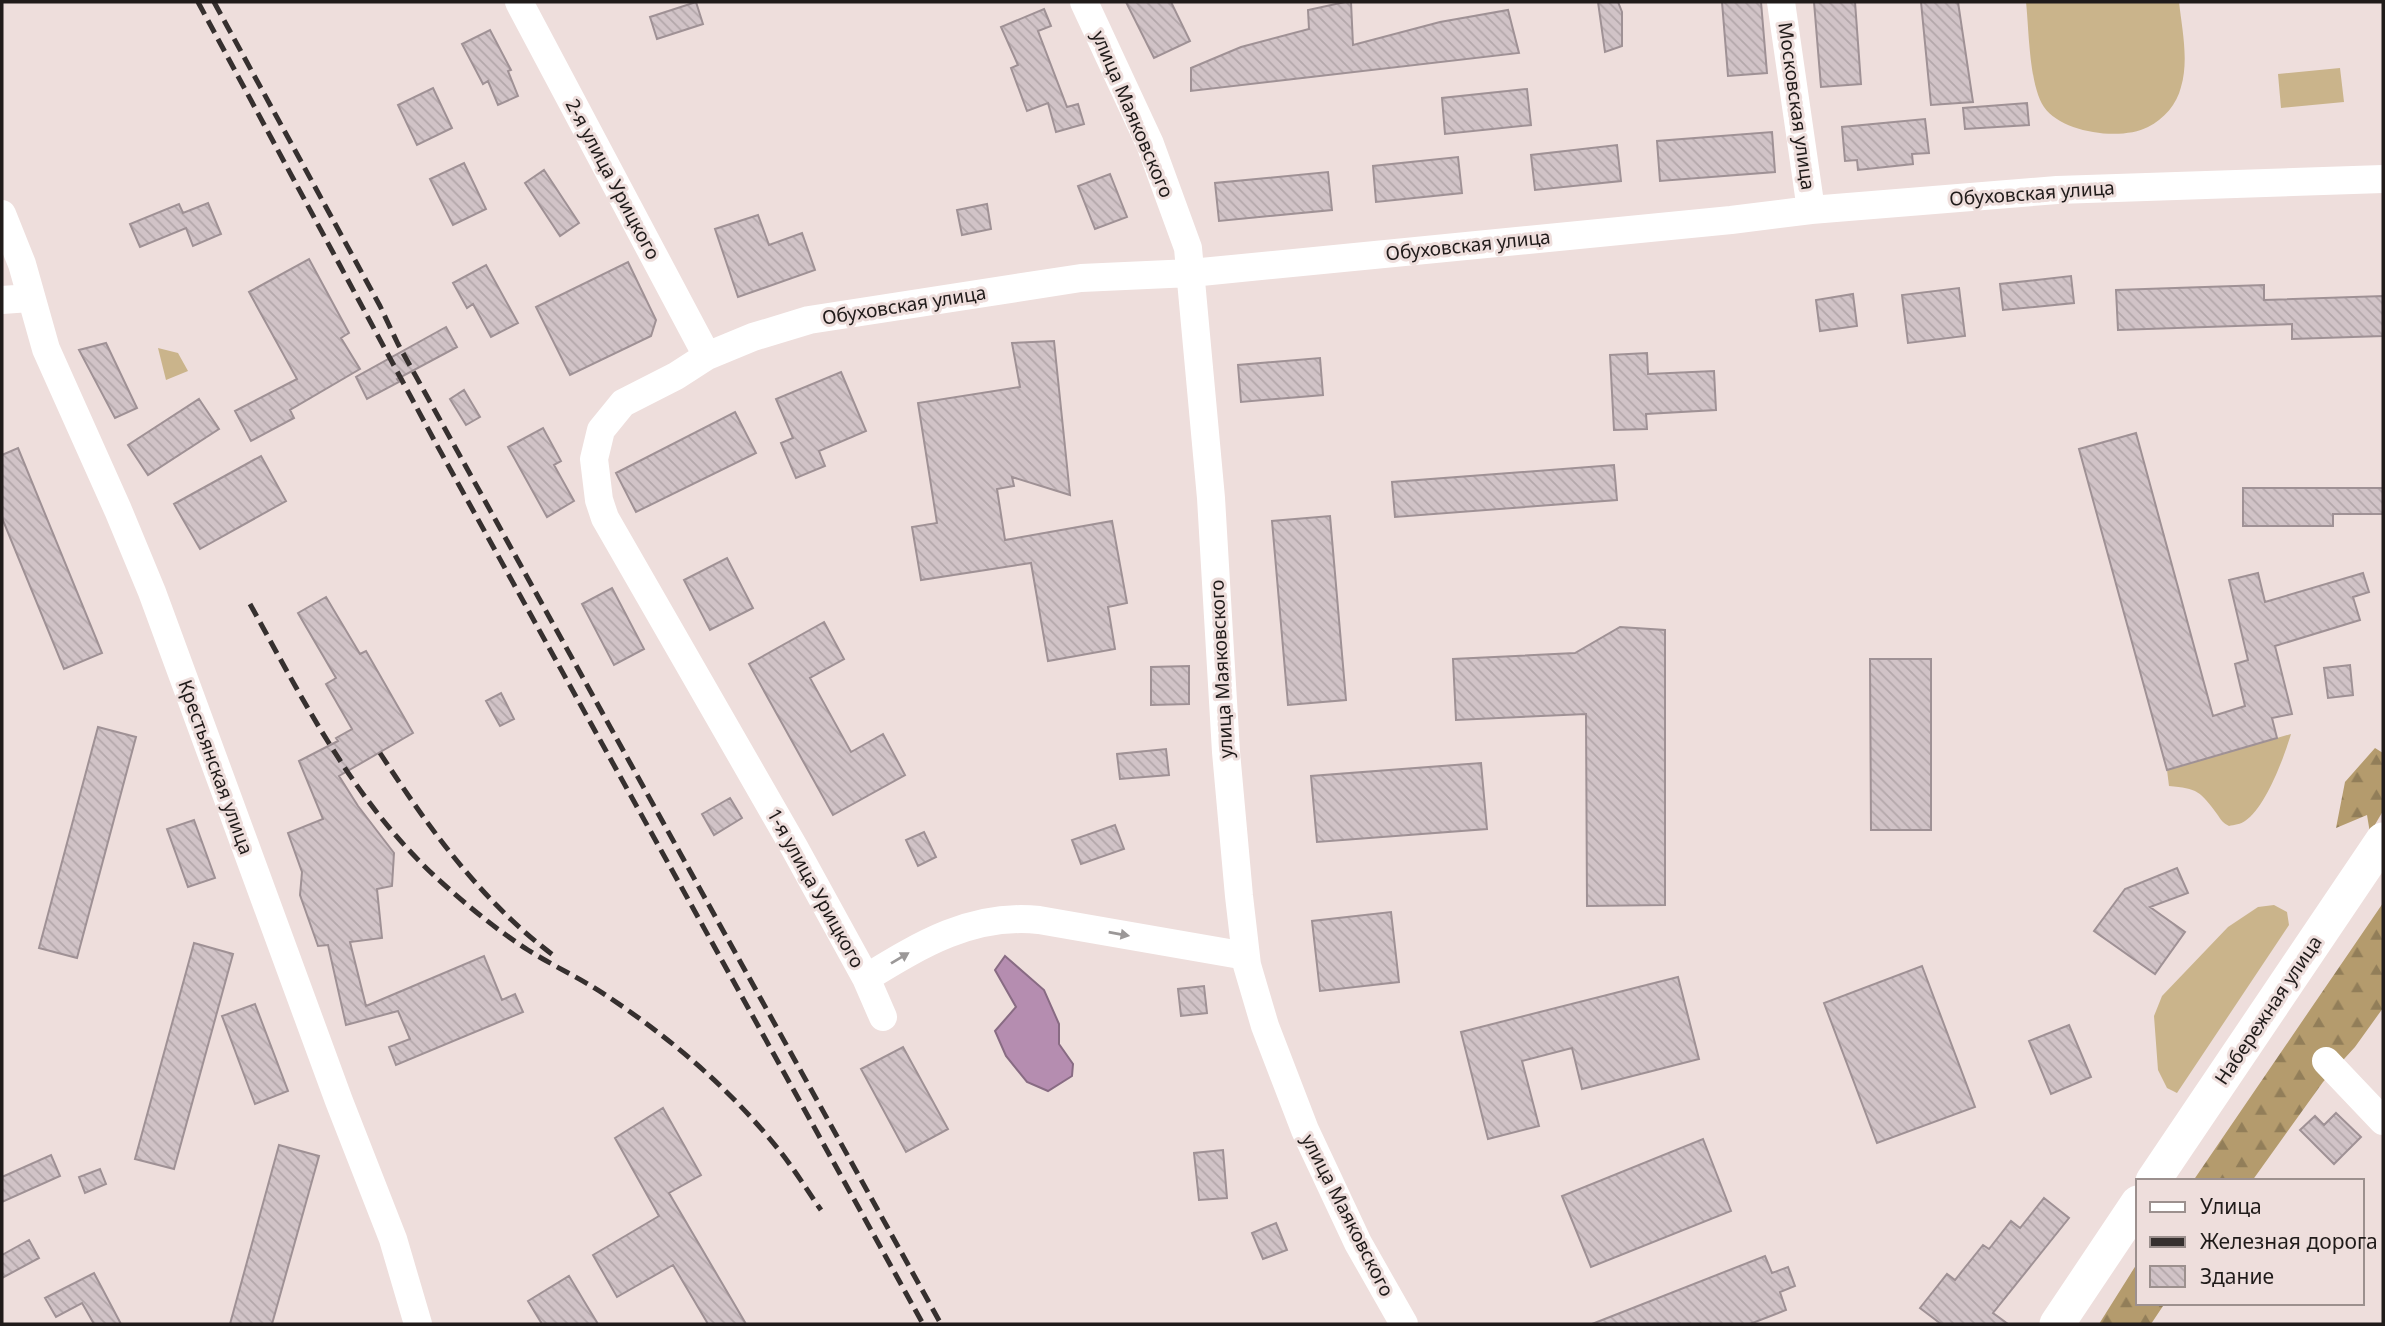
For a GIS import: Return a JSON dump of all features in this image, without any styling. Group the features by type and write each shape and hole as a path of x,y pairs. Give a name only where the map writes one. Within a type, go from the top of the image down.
{"main road":[{"name":"Набережная улица","path":"2154,1179 2383,839"},
{"path":"2057,1324 2136,1206"}],"street":[{"name":"2-я улица Урицкого","path":"519,2 707,356"},
{"name":"улица Маяковского","path":"1084,2 1150,144 1188,248 1211,498 1227,765 1246,956 1265,1026 1305,1130 1359,1243 1404,1324"},
{"name":"Московская улица","path":"1781,2 1811,210"},
{"name":"Обуховская улица","path":"597,445 609,419 623,403 676,376 707,356 753,337 809,320 1081,278 1191,273 1811,210 2057,190 2383,179"},
{"name":"Крестьянская улица","path":"2,214 22,264 46,349 147,580 336,1094 393,1239 418,1324"},
{"path":"2,300 30,298"},
{"name":"1-я улица Урицкого","path":"597,445 594,459 598,492 613,535 794,846 866,978 949,932 977,924 1013,919 1039,920 1246,956"},
{"path":"866,978 883,1017"},
{"path":"2326,1061 2383,1121"}],"shaded area":[{"path":"2026,2 2179,2 2184,66 2181,87 2173,105 2154,124 2123,133 2093,132 2064,123 2053,116 2044,107 2035,85"},
{"path":"2340,68 2344,102 2281,108 2278,74"},
{"path":"158,348 178,353 188,371 166,380"},
{"path":"2291,734 2267,793 2253,814 2242,823 2229,826 2197,792 2169,786 2167,770"},
{"path":"2274,905 2287,912 2289,925 2177,1093 2167,1088 2158,1070 2154,1016 2162,996 2228,927 2258,907"},
{"path":"1005,956 1044,990 1059,1024 1059,1044 1073,1064 1072,1076 1048,1091 1027,1082 1006,1056 995,1031 1016,1007 995,970"}],"green space":[{"path":"2375,748 2383,753 2383,811 2370,833 2367,815 2336,828 2345,782"},
{"path":"2383,903 2383,1008 2355,1047 2323,1082 2253,1179 2194,1179"},
{"path":"2136,1265 2136,1305 2164,1305 2151,1324 2099,1324"}],"building":[{"path":"696,2 703,24 657,39 650,17"},
{"path":"1126,2 1171,2 1190,41 1154,58"},
{"path":"1351,2 1353,45 1440,22 1508,10 1519,53 1191,91 1191,68 1241,47 1309,29 1308,10"},
{"path":"1598,2 1618,2 1622,12 1622,46 1605,52"},
{"path":"1722,2 1761,2 1767,73 1728,76"},
{"path":"1814,2 1855,2 1861,84 1821,87"},
{"path":"1921,2 1958,2 1973,102 1931,105"},
{"path":"1044,9 1051,26 1038,31 1067,107 1078,104 1084,124 1056,132 1048,103 1027,111 1011,68 1018,65 1001,27"},
{"path":"490,30 511,70 508,71 518,96 498,105 488,81 483,84 462,44"},
{"path":"433,88 452,128 417,145 398,105"},
{"path":"1527,89 1531,125 1445,134 1442,98"},
{"path":"2027,103 2029,125 1965,129 1963,108"},
{"path":"1925,119 1929,153 1912,154 1913,164 1858,170 1857,160 1845,161 1842,127"},
{"path":"1772,132 1775,172 1660,181 1657,141"},
{"path":"1617,145 1621,181 1535,190 1531,155"},
{"path":"1458,157 1462,193 1376,202 1373,166"},
{"path":"464,163 486,209 453,225 430,179"},
{"path":"544,170 579,223 560,236 525,183"},
{"path":"1328,172 1332,210 1219,221 1215,183"},
{"path":"1110,174 1127,217 1095,229 1078,186"},
{"path":"208,203 221,234 193,246 186,228 140,247 130,224 179,204 183,213"},
{"path":"987,204 991,229 962,235 957,210"},
{"path":"758,215 769,245 802,233 815,270 738,297 715,229"},
{"path":"309,259 349,333 341,338 360,369 290,410 294,418 251,441 235,411 297,379 249,292"},
{"path":"628,262 656,320 651,336 570,375 536,307"},
{"path":"486,265 518,323 491,337 473,304 467,308 453,283"},
{"path":"2071,276 2074,303 2003,310 2000,284"},
{"path":"2264,285 2264,300 2383,296 2383,336 2292,339 2292,324 2118,330 2116,290"},
{"path":"1959,288 1965,336 1908,343 1902,295"},
{"path":"1853,294 1857,326 1820,331 1816,300"},
{"path":"446,327 457,347 397,379 399,382 367,399 356,377"},
{"path":"1054,341 1070,495 1012,477 1014,486 997,489 1005,540 1112,521 1127,603 1108,607 1115,649 1048,661 1031,563 921,580 912,527 937,523 918,403 1020,387 1012,343"},
{"path":"106,343 137,408 115,418 79,350"},
{"path":"1647,353 1648,374 1714,371 1716,410 1646,414 1647,429 1614,430 1610,355"},
{"path":"1320,358 1323,395 1241,402 1238,365"},
{"path":"841,372 866,431 819,451 825,466 796,478 781,443 793,438 776,399"},
{"path":"464,390 480,417 466,425 450,399"},
{"path":"199,399 219,429 148,475 128,445"},
{"path":"735,412 756,453 636,512 616,473"},
{"path":"543,428 561,461 554,465 574,501 547,517 508,447"},
{"path":"2136,433 2213,716 2245,706 2235,664 2248,660 2229,580 2258,573 2265,602 2363,573 2369,592 2353,597 2360,620 2275,646 2292,714 2272,718 2277,738 2167,770 2079,449"},
{"path":"18,448 102,653 64,669 2,518 2,455"},
{"path":"261,456 286,501 200,549 174,504"},
{"path":"1614,465 1617,500 1395,517 1392,482"},
{"path":"2243,488 2383,488 2383,514 2333,514 2333,526 2243,526"},
{"path":"1330,516 1346,700 1288,705 1272,521"},
{"path":"727,558 753,608 710,630 684,580"},
{"path":"612,588 644,649 614,665 582,604"},
{"path":"326,597 360,654 366,651 413,733 339,776 394,853 392,886 377,889 382,938 350,942 366,1006 484,956 502,1000 515,994 523,1012 396,1065 389,1047 410,1039 398,1011 346,1025 328,945 318,946 300,895 302,872 288,833 323,819 299,761 338,741 336,738 352,729 326,684 336,678 298,613"},
{"path":"824,622 844,659 810,678 851,752 883,734 905,775 833,815 749,664"},
{"path":"1620,627 1665,630 1665,905 1587,906 1586,714 1456,720 1453,659 1575,653"},
{"path":"1870,659 1931,659 1931,830 1871,830"},
{"path":"2350,665 2353,695 2328,698 2324,668"},
{"path":"1189,666 1189,704 1151,705 1151,667"},
{"path":"501,693 514,719 500,726 486,701"},
{"path":"98,727 136,737 77,958 39,948"},
{"path":"1166,749 1169,775 1120,779 1117,754"},
{"path":"1481,763 1487,829 1317,842 1311,776"},
{"path":"730,798 742,818 714,835 702,814"},
{"path":"194,820 215,878 188,887 167,829"},
{"path":"1115,825 1124,849 1081,864 1072,840"},
{"path":"924,832 936,857 918,866 906,840"},
{"path":"2177,868 2188,893 2150,907 2185,932 2155,974 2094,931 2125,889"},
{"path":"1391,912 1399,982 1320,991 1312,921"},
{"path":"194,943 233,954 174,1169 135,1159"},
{"path":"1922,966 1975,1107 1877,1143 1824,1003"},
{"path":"1678,977 1699,1059 1582,1089 1572,1048 1522,1061 1539,1126 1488,1139 1461,1032"},
{"path":"1204,986 1207,1013 1181,1016 1178,989"},
{"path":"255,1004 288,1091 255,1104 222,1016"},
{"path":"2069,1025 2091,1077 2051,1094 2029,1041"},
{"path":"903,1047 948,1129 906,1152 861,1069"},
{"path":"663,1108 701,1175 669,1193 746,1324 708,1324 673,1265 617,1297 593,1255 659,1216 615,1138"},
{"path":"2336,1113 2361,1137 2334,1164 2300,1130 2315,1116 2324,1125"},
{"path":"1703,1139 1731,1211 1591,1267 1562,1196"},
{"path":"279,1145 319,1156 272,1324 230,1324"},
{"path":"1223,1150 1227,1198 1199,1200 1194,1153"},
{"path":"51,1155 60,1176 2,1202 2,1177"},
{"path":"100,1169 106,1184 85,1193 79,1177"},
{"path":"2044,1198 2069,1218 1993,1313 2008,1324 1941,1324 1920,1308 1947,1274 1955,1280 1983,1245 1989,1249 2011,1221 2020,1228"},
{"path":"1276,1223 1287,1250 1263,1259 1252,1233"},
{"path":"29,1240 39,1258 2,1278 2,1255"},
{"path":"1765,1256 1772,1273 1788,1267 1795,1286 1780,1292 1786,1310 1750,1324 1592,1324"},
{"path":"94,1273 121,1324 94,1324 82,1303 56,1317 45,1298"},
{"path":"569,1276 598,1324 542,1324 528,1301"}],"railway":[{"path":"198,2 433,438 923,1324"},
{"path":"214,2 380,306 398,344 941,1324"},
{"path":"250,604 337,755 388,826 417,858 497,929 610,998 700,1067 761,1128 785,1157 821,1210"},
{"path":"380,753 417,808 479,887 527,934 553,955"}]}
